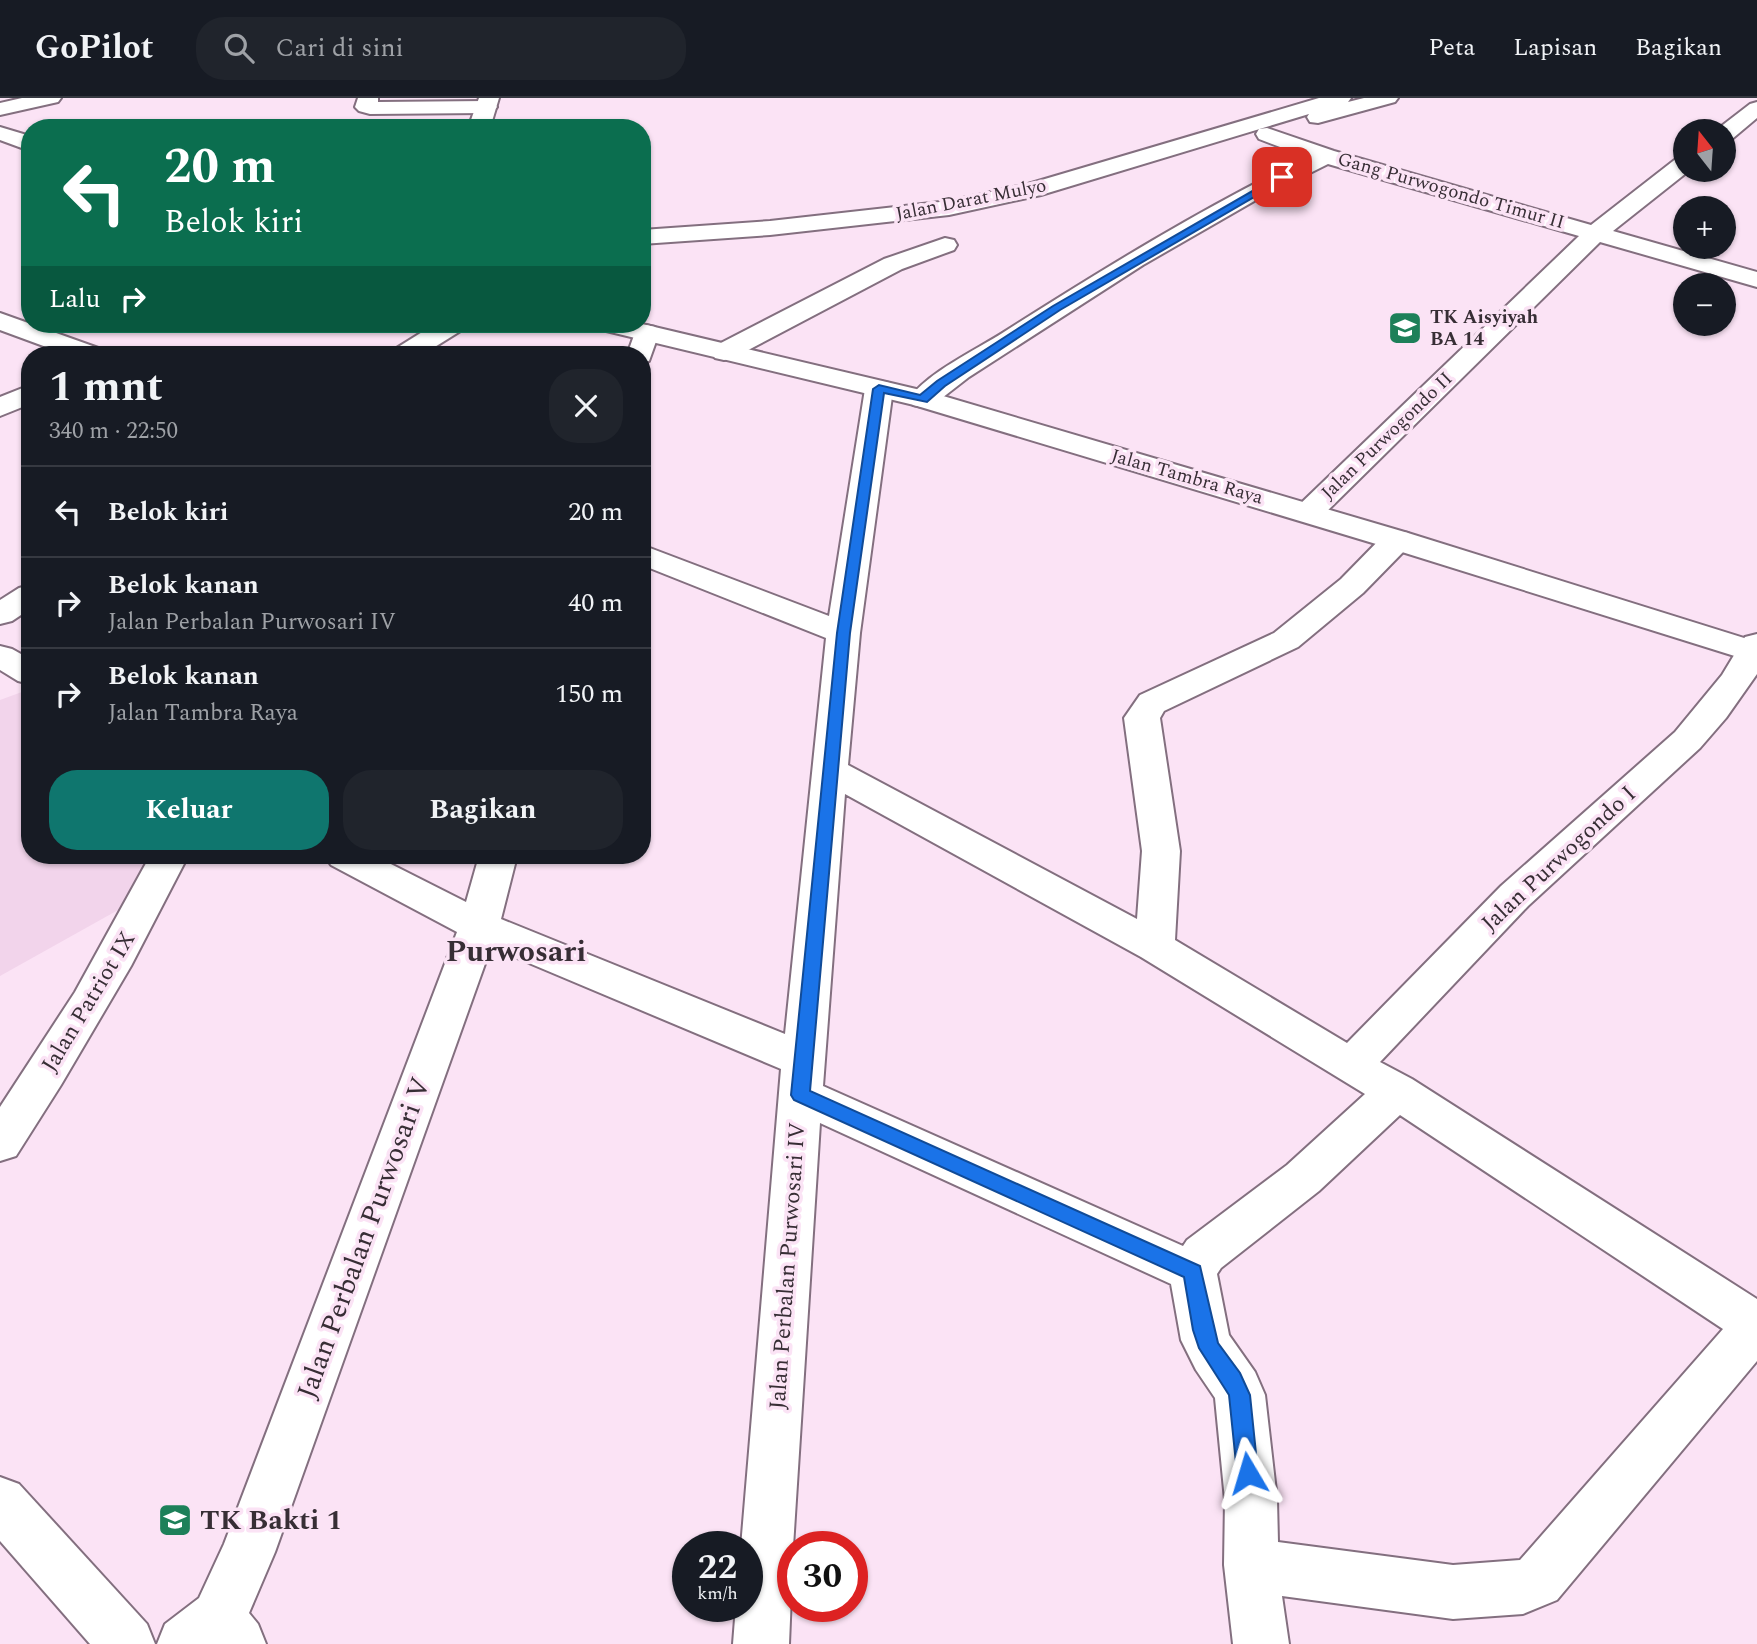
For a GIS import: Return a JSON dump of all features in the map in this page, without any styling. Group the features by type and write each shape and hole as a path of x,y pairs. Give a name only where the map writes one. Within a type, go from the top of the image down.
{"street":[{"path":"0,109 51,98"},
{"path":"368,98 366,107 370,108 488,102 482,119"},
{"path":"1258,130 1341,98"},
{"path":"1258,130 1388,98"},
{"path":"1736,125 1757,108"},
{"name":"Gang Purwogondo Timur II","path":"1258,130 1326,156 1757,280"},
{"name":"Jalan Darat Mulyo","path":"651,236 770,228 949,208 1033,190 1258,130"},
{"path":"0,133 21,141"},
{"path":"923,399 941,383 1079,294 1282,177 1326,156"},
{"name":"Jalan Purwogondo II","path":"1308,513 1597,232 1673,172"},
{"path":"724,352 893,264 945,245"},
{"path":"0,321 21,329"},
{"path":"32,333 68,346"},
{"path":"418,346 439,333"},
{"name":"Jalan Tambra Raya","path":"625,333 643,344 724,352 923,399 1756,650"},
{"name":"Jalan Perbalan Purwosari IV","path":"761,1644 802,1077 829,770 844,633 879,389"},
{"path":"0,408 21,398"},
{"path":"1155,947 1161,851 1142,718 1152,703 1286,640 1352,586 1397,540"},
{"path":"651,558 844,633"},
{"path":"0,614 21,601"},
{"name":"Jalan Purwogondo I","path":"1350,1066 1413,998 1539,872 1633,791 1714,714 1756,650"},
{"path":"0,656 21,669"},
{"path":"829,770 1155,947 1350,1066 1397,1091 1757,1325 1538,1581 1531,1584 1439,1592 1251,1565"},
{"name":"Jalan Patriot IX","path":"0,1143 58,1058 138,921 165,864"},
{"path":"359,864 479,926 802,1077 1193,1272"},
{"name":"Jalan Perbalan Purwosari V","path":"214,1635 253,1539 479,926 496,864"},
{"path":"1261,1644 1251,1565 1251,1500 1240,1395 1233,1380 1210,1348 1203,1330 1193,1272 1204,1254 1303,1178 1397,1091"},
{"path":"0,1502 127,1644"}],"shaded area":[{"path":"21,692 21,864 175,864 170,881 0,976 0,700"}],"place":[{"name":"TK Aisyiyah BA 14","path":"1405,328"},
{"name":"TK Bakti 1","path":"175,1520"}],"district":[{"name":"Purwosari","path":"516,952"}],"route":[{"path":"1248,1473 1240,1395 1233,1380 1210,1348 1203,1330 1193,1272 800,1095 844,633 879,389 923,399 941,383 1056,308 1282,177"}]}
